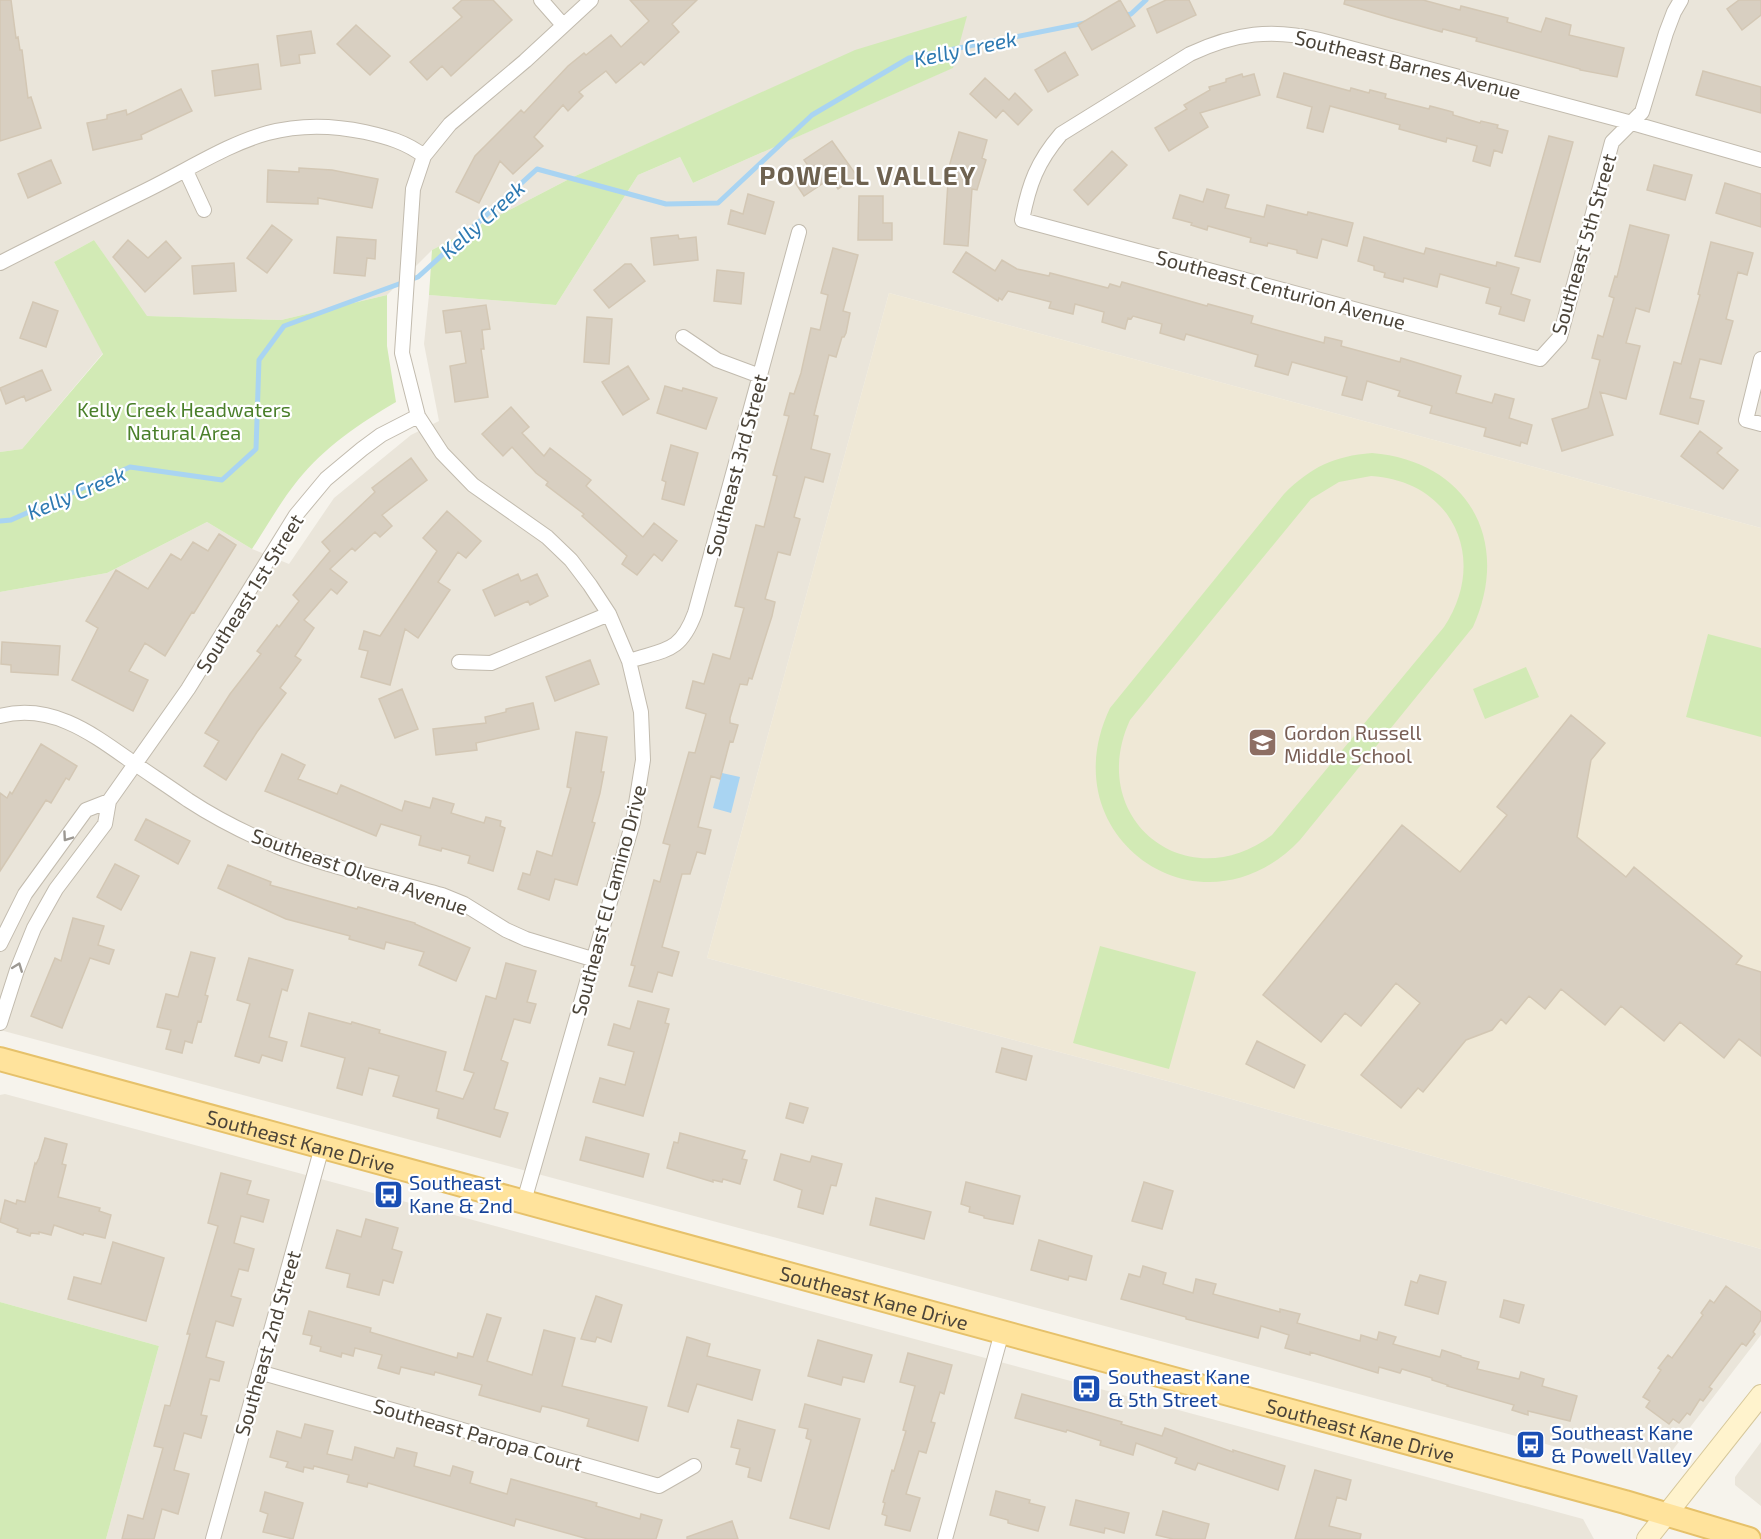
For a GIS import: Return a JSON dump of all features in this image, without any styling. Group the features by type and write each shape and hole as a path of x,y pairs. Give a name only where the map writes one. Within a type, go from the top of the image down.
{"main road":[{"name":"Southeast Kane Drive","path":"0,1059 1002,1332 1749,1539"},
{"path":"1647,1539 1761,1395"}],"street":[{"path":"541,0 563,25"},
{"name":"Southeast El Camino Drive","path":"524,1201 633,822 640,791 643,738 641,712 629,661 609,614 590,585 571,561 547,537 473,485 442,453 418,416 402,352 413,189 424,156 450,124 525,61 591,0"},
{"name":"Southeast 5th Street","path":"1540,359 1560,337 1612,142 1642,112 1666,33 1681,0"},
{"name":"Southeast Barnes Avenue","path":"1022,220 1028,189 1036,169 1047,150 1062,134 1190,54 1211,44 1255,34 1277,32 1299,34 1761,160"},
{"path":"1,261 186,171 242,141 283,129 303,126 346,128 384,136 411,146 424,156"},
{"path":"186,171 204,210"},
{"name":"Southeast Centurion Avenue","path":"1022,220 1328,300 1540,359"},
{"name":"Southeast 3rd Street","path":"629,661 681,642 688,631 695,613 799,232"},
{"path":"683,337 717,360 760,376"},
{"path":"1761,359 1746,420 1761,424"},
{"name":"Southeast 1st Street","path":"0,1023 17,970 34,928 56,889 105,824 110,801 188,689 296,514 326,479 362,448 381,435 418,416"},
{"path":"459,662 491,663 609,614"},
{"name":"Southeast Olvera Avenue","path":"0,716 27,713 48,715 68,721 87,730 208,811 281,848 442,895 464,904 506,930 526,939 592,959"},
{"name":"Southeast 1st Street","path":"0,944 26,894 86,810 110,801"},
{"name":"Southeast 2nd Street","path":"213,1539 322,1147"},
{"path":"945,1539 1002,1332"},
{"name":"Southeast Paropa Court","path":"259,1372 659,1486 693,1466"}],"shaded area":[{"path":"0,0 1761,0 1761,528 889,293 707,958 1175,1083 1761,1249 1761,1335 1668,1456 1625,1459 1585,1448 1583,1454 0,1030 0,592 107,573 207,522 252,549 289,564 334,498 411,435 439,421 424,344 429,295 556,305 638,175 680,157 693,183 952,68 966,17 855,51 573,177 432,250 387,295 281,320 146,316 94,240 54,262 103,353 22,449 0,452"},
{"name":"Gordon Russell Middle School","path":"889,293 1761,528 1761,1249 1175,1083 707,958"},
{"path":"5,1094 1583,1519 1594,1539 106,1539 159,1346 0,1302 0,1095"},
{"path":"1761,1442 1761,1506 1735,1485 1735,1477"}],"green space":[{"path":"967,16 953,68 693,183 680,157 638,175 556,305 429,295 432,250 573,177 855,50"},
{"name":"Kelly Creek Headwaters Natural Area","path":"94,240 147,316 281,320 387,295 387,346 396,402 344,436 308,468 286,496 252,549 207,522 107,573 0,592 0,452 22,449 103,354 54,262"},
{"path":"1372,453 1406,459 1434,471 1456,489 1473,511 1483,536 1487,565 1484,595 1473,627 1300,840 1261,870 1220,882 1180,878 1145,862 1117,834 1100,798 1096,755 1110,708 1284,494 1324,464","holes":["1371,476 1400,481 1423,492 1442,508 1455,528 1462,551 1463,575 1457,601 1444,627 1272,835 1239,853 1207,858 1177,853 1152,839 1132,817 1121,788 1120,756 1130,720 1311,499 1339,482"]},
{"path":"1708,634 1761,648 1761,737 1686,717"},
{"path":"1526,667 1539,697 1485,719 1473,689"},
{"path":"1100,946 1196,972 1169,1069 1073,1043"},
{"path":"0,1302 159,1346 106,1539 0,1539"}],"water":[{"path":"722,773 740,777 731,813 713,808"}],"building":[{"path":"0,0 11,0 16,38 18,37 20,50 22,50 28,98 31,97 41,128 0,141"},
{"path":"462,0 493,0 512,20 451,76 442,66 427,80 410,62 462,17 453,8"},
{"path":"630,0 697,0 672,24 679,32 644,65 641,62 616,83 606,71 579,92 583,96 568,111 563,105 534,137 543,146 513,174 500,161 479,203 456,192 475,156 521,110 524,113 568,66 611,35 621,47 649,21"},
{"path":"1120,0 1135,26 1092,50 1078,25"},
{"path":"1166,0 1189,0 1196,15 1157,33 1147,9"},
{"path":"1345,0 1423,0 1460,10 1461,6 1508,18 1507,22 1541,32 1546,18 1571,25 1569,35 1624,48 1617,77 1580,70 1476,41 1477,38 1443,29 1442,32 1391,18 1344,4"},
{"path":"1739,0 1761,0 1761,15 1742,30 1727,9"},
{"path":"356,25 390,56 370,75 337,44"},
{"path":"311,31 315,53 299,55 300,63 281,66 277,36"},
{"path":"1065,52 1078,75 1048,92 1035,70"},
{"path":"258,64 261,89 215,96 212,71"},
{"path":"1703,71 1761,87 1761,113 1696,95"},
{"path":"1284,73 1350,91 1351,88 1369,93 1370,90 1386,94 1385,98 1429,109 1430,106 1480,123 1481,121 1498,125 1497,128 1508,131 1502,153 1494,150 1490,166 1473,161 1477,146 1447,138 1446,142 1399,129 1400,125 1330,106 1323,132 1307,128 1312,107 1277,97"},
{"path":"1242,74 1243,77 1254,74 1260,95 1200,113 1208,127 1169,151 1155,128 1187,109 1184,105 1210,90 1209,87"},
{"path":"985,78 1009,100 1015,93 1032,110 1018,125 1003,110 996,118 970,94"},
{"path":"181,89 192,111 141,135 142,139 93,150 87,123 107,119 107,115 126,110 127,115"},
{"path":"959,132 987,140 982,158 986,160 977,190 972,189 968,246 944,244 948,182 945,181"},
{"path":"1549,136 1573,142 1540,262 1515,256"},
{"path":"832,141 857,176 838,189 831,178 804,196 792,178 809,167 804,160"},
{"path":"1112,151 1127,165 1088,205 1074,190"},
{"path":"51,160 61,183 28,198 18,174"},
{"path":"1654,165 1692,175 1685,200 1647,190"},
{"path":"299,168 332,170 378,179 372,208 318,198 318,204 267,202 268,170 299,172"},
{"path":"1725,183 1761,194 1761,227 1716,213"},
{"path":"1207,189 1229,195 1225,208 1264,217 1267,205 1353,223 1347,246 1322,239 1317,258 1268,243 1267,246 1250,242 1251,238 1208,226 1207,230 1173,218 1180,195 1203,202"},
{"path":"748,194 774,202 765,234 728,224 731,210 743,214"},
{"path":"859,196 883,196 883,223 892,223 892,240 858,240"},
{"path":"272,225 292,240 267,273 247,258"},
{"path":"1630,225 1669,235 1649,312 1636,308 1626,343 1640,346 1626,399 1600,392 1613,435 1562,451 1552,419 1588,408 1600,360 1592,358 1598,335 1603,337 1614,298 1609,296 1615,276 1617,277"},
{"path":"678,235 679,239 696,237 698,260 654,265 651,238"},
{"path":"337,237 376,240 375,259 367,258 365,276 334,273"},
{"path":"1364,237 1424,254 1426,248 1496,266 1497,262 1519,268 1511,294 1530,300 1524,321 1499,314 1501,307 1486,303 1490,288 1440,274 1437,287 1404,278 1403,282 1384,277 1385,273 1374,270 1374,266 1358,261"},
{"path":"128,240 148,258 166,241 181,258 145,292 113,257"},
{"path":"1711,242 1753,253 1747,275 1738,272 1726,319 1733,321 1721,364 1700,359 1690,398 1704,401 1698,424 1660,414 1674,362 1681,364 1700,295 1698,294"},
{"path":"833,248 858,255 843,311 850,313 846,333 842,337 836,357 829,355 814,415 818,416 811,449 830,454 823,482 805,477 794,517 800,519 790,555 778,552 765,599 775,602 772,616 752,679 749,678 747,685 740,684 730,718 730,723 738,725 733,742 730,741 720,779 711,776 698,827 711,830 705,854 697,852 690,874 682,874 662,947 679,952 672,976 658,972 652,992 629,986 635,966 631,965 654,880 660,882 670,845 663,843 689,752 695,753 706,714 686,708 693,681 704,684 713,654 730,659 744,608 735,606 756,525 764,527 777,476 773,475 789,416 784,415 790,393 794,394 801,373 811,328 820,330 828,295 821,293"},
{"path":"966,252 995,271 1002,260 1017,269 1049,276 1050,273 1108,288 1110,284 1120,287 1122,282 1207,306 1208,304 1253,316 1251,323 1324,343 1325,337 1342,341 1341,346 1400,362 1401,358 1461,376 1456,393 1492,403 1495,394 1514,399 1509,418 1532,425 1527,444 1521,442 1520,446 1484,436 1486,428 1430,413 1432,406 1398,396 1400,391 1367,381 1362,400 1342,395 1347,377 1292,362 1288,375 1255,366 1258,355 1186,334 1184,340 1160,333 1162,324 1133,316 1131,319 1128,318 1125,329 1102,322 1104,312 1075,304 1073,314 1049,308 1051,302 1008,291 1002,300 999,298 998,301 953,272"},
{"path":"234,263 236,291 194,294 192,266"},
{"path":"625,264 631,264 645,281 609,308 594,290"},
{"path":"717,270 744,273 741,304 714,301"},
{"path":"33,302 58,311 46,347 20,338"},
{"path":"486,305 490,329 482,330 484,349 481,349 488,397 455,402 450,366 466,363 461,331 446,333 443,311"},
{"path":"587,317 612,319 609,364 584,362"},
{"path":"628,366 649,399 623,415 602,382"},
{"path":"42,370 51,390 26,401 24,396 6,404 0,388"},
{"path":"665,386 682,391 683,388 717,398 706,429 657,413"},
{"path":"511,407 529,427 522,433 544,456 550,448 591,480 586,486 643,537 654,523 677,541 662,561 654,554 637,575 622,564 627,556 582,516 584,514 546,485 548,482 536,473 512,447 503,456 482,434"},
{"path":"1700,431 1722,448 1717,453 1738,470 1723,489 1681,456"},
{"path":"671,445 698,453 684,505 662,499 666,482 662,480"},
{"path":"411,458 427,480 382,515 392,526 380,537 375,532 355,551 352,548 330,569 347,582 337,594 331,589 304,620 314,628 295,656 301,660 280,688 286,693 226,780 204,766 219,741 205,733 230,694 261,654 257,651 299,601 293,595 330,551 322,542 375,492 372,488"},
{"path":"447,511 481,541 466,558 458,552 438,582 450,590 418,638 405,629 390,685 361,677 368,651 359,649 364,631 380,636 437,551 423,538"},
{"path":"219,534 236,545 194,613 192,612 165,656 145,643 129,671 148,680 133,711 72,680 98,628 86,621 116,570 148,589 171,554 181,560 193,542 208,551"},
{"path":"518,574 521,581 537,574 548,596 530,605 528,601 495,616 483,590"},
{"path":"2,642 60,646 58,675 11,672 11,665 1,664"},
{"path":"590,660 599,684 555,701 546,677"},
{"path":"402,689 418,729 395,738 379,699"},
{"path":"533,703 539,729 476,743 477,750 436,755 433,729 486,723 485,717"},
{"path":"1571,715 1605,743 1591,760 1577,837 1626,877 1634,867 1742,956 1736,964 1761,972 1761,1056 1739,1039 1724,1058 1680,1022 1664,1041 1621,1006 1605,1025 1561,989 1545,1009 1529,996 1506,1024 1501,1019 1492,1030 1466,1040 1423,1092 1418,1088 1401,1108 1361,1075 1420,1003 1396,983 1361,1026 1345,1013 1321,1042 1263,995 1402,825 1460,872 1507,815 1497,807"},
{"path":"576,732 607,737 601,772 604,772 592,822 595,823 577,885 555,879 549,900 518,889 523,873 530,875 537,851 552,856 571,788 567,787"},
{"path":"41,744 77,766 69,780 66,778 51,803 46,800 0,871 0,793 7,798 10,792 12,794"},
{"path":"282,754 305,765 298,779 337,794 341,785 402,811 405,801 430,808 433,798 454,804 451,813 484,823 486,817 501,821 500,826 505,828 493,871 468,863 470,856 442,848 441,851 419,845 421,836 381,824 376,836 265,791"},
{"path":"146,819 190,841 178,864 135,840"},
{"path":"115,864 139,876 121,910 97,897"},
{"path":"228,865 271,882 270,885 415,923 470,948 456,981 419,965 424,952 386,942 384,949 349,939 350,936 286,919 218,888"},
{"path":"73,918 104,926 98,945 114,950 109,964 90,958 62,1028 31,1016 55,958 61,961"},
{"path":"191,952 215,958 205,995 208,996 201,1022 198,1021 192,1043 185,1041 182,1053 166,1049 171,1030 157,1027 166,994 178,997"},
{"path":"249,958 293,970 287,991 282,989 269,1037 287,1042 282,1061 262,1055 259,1063 235,1056 250,1004 237,1000"},
{"path":"506,963 536,971 527,1002 536,1004 530,1023 514,1019 501,1060 508,1063 494,1109 508,1113 500,1137 437,1118 439,1109 393,1096 399,1076 369,1068 362,1095 337,1088 345,1058 301,1046 309,1013 380,1030 379,1033 446,1052 436,1091 463,1099 474,1073 464,1070 486,996 496,999"},
{"path":"638,1001 669,1009 665,1023 669,1024 643,1116 593,1102 600,1078 625,1085 634,1052 608,1045 614,1024 630,1029"},
{"path":"1257,1041 1305,1065 1294,1088 1246,1064"},
{"path":"1002,1048 1032,1056 1026,1080 996,1072"},
{"path":"790,1103 808,1108 803,1123 786,1118"},
{"path":"680,1133 745,1151 742,1159 747,1160 740,1184 723,1179 722,1182 713,1180 713,1182 667,1168 674,1142 678,1143"},
{"path":"586,1137 649,1154 643,1177 580,1160"},
{"path":"45,1138 67,1144 62,1164 66,1165 58,1197 100,1208 99,1211 111,1215 105,1238 84,1233 83,1235 54,1225 51,1235 39,1232 39,1234 31,1233 30,1236 17,1232 18,1229 0,1222 5,1200 16,1204 17,1200 25,1202 35,1163 39,1158"},
{"path":"781,1154 810,1162 812,1156 842,1164 836,1186 831,1185 823,1214 798,1207 802,1190 774,1180"},
{"path":"221,1173 251,1181 247,1194 269,1200 263,1222 241,1216 234,1243 254,1249 248,1271 239,1269 231,1296 241,1299 233,1326 216,1321 206,1357 224,1362 219,1381 210,1379 201,1415 207,1416 201,1438 184,1433 174,1470 189,1474 178,1514 162,1509 154,1539 122,1539 128,1515 143,1519 163,1448 154,1446 165,1405 170,1406 190,1334 187,1334 218,1226 208,1223"},
{"path":"966,1182 1020,1196 1013,1224 984,1218 984,1216 969,1212 970,1207 961,1204"},
{"path":"1144,1182 1173,1191 1162,1229 1132,1221"},
{"path":"876,1198 931,1212 924,1239 870,1225"},
{"path":"366,1219 398,1228 392,1249 402,1252 393,1283 383,1280 379,1295 347,1287 350,1274 326,1268 337,1230 361,1237"},
{"path":"1039,1240 1092,1256 1086,1280 1069,1276 1068,1280 1031,1270"},
{"path":"113,1242 164,1258 146,1321 68,1299 74,1277 101,1284"},
{"path":"1143,1266 1166,1273 1163,1284 1193,1293 1196,1279 1216,1284 1213,1294 1280,1312 1280,1309 1300,1314 1297,1323 1360,1341 1361,1335 1377,1340 1379,1332 1396,1337 1393,1344 1440,1357 1442,1350 1479,1362 1477,1369 1519,1379 1521,1372 1544,1379 1542,1386 1577,1396 1570,1421 1528,1411 1528,1415 1512,1410 1514,1405 1447,1386 1432,1378 1402,1369 1400,1373 1379,1367 1378,1373 1310,1352 1310,1355 1285,1348 1289,1335 1261,1326 1258,1338 1121,1299 1129,1274 1140,1277"},
{"path":"1420,1275 1446,1282 1438,1314 1405,1305 1411,1281 1417,1283"},
{"path":"1726,1286 1761,1312 1761,1320 1746,1346 1742,1343 1709,1387 1712,1389 1703,1401 1700,1399 1690,1415 1687,1413 1679,1423 1673,1419 1669,1424 1646,1407 1650,1401 1643,1397 1661,1370 1658,1368 1668,1355 1672,1358 1703,1315 1701,1313 1710,1300 1714,1303"},
{"path":"596,1296 622,1305 611,1342 597,1337 595,1342 581,1339"},
{"path":"1504,1300 1524,1305 1519,1323 1500,1317"},
{"path":"309,1311 371,1328 370,1332 457,1358 458,1353 473,1357 487,1314 501,1318 487,1361 532,1375 544,1330 575,1338 562,1386 647,1407 638,1441 587,1426 589,1419 555,1409 542,1406 540,1412 479,1395 482,1385 435,1372 434,1375 401,1367 399,1374 378,1368 382,1355 355,1348 353,1356 342,1353 341,1357 320,1351 321,1347 310,1344 312,1336 303,1334"},
{"path":"687,1337 710,1344 707,1356 760,1370 752,1400 697,1384 688,1412 668,1406"},
{"path":"818,1340 872,1355 864,1382 843,1377 841,1385 808,1376"},
{"path":"908,1353 952,1365 944,1394 940,1392 931,1422 935,1423 926,1453 919,1451 906,1494 920,1498 910,1531 885,1525 887,1516 882,1514 892,1470 894,1471 906,1431 903,1430 915,1386 900,1382"},
{"path":"1022,1394 1122,1422 1121,1424 1162,1436 1165,1428 1233,1452 1233,1450 1285,1466 1278,1490 1198,1463 1195,1470 1175,1463 1177,1458 1136,1443 1133,1455 1100,1445 1101,1441 1067,1430 1066,1432 1015,1418"},
{"path":"805,1404 860,1419 829,1529 790,1518 811,1440 806,1438 808,1429 799,1427"},
{"path":"738,1420 775,1430 761,1481 748,1477 750,1468 736,1464 740,1449 731,1447"},
{"path":"305,1424 333,1431 327,1454 352,1460 355,1447 394,1458 397,1448 417,1453 414,1466 450,1476 453,1466 473,1472 470,1483 507,1494 511,1479 597,1503 596,1506 640,1519 641,1514 662,1520 656,1539 588,1539 516,1519 514,1526 368,1483 367,1487 347,1482 349,1475 314,1466 313,1469 304,1467 303,1472 286,1467 288,1462 270,1457 277,1431 301,1438"},
{"path":"1315,1470 1351,1480 1346,1500 1337,1497 1329,1526 1361,1534 1360,1539 1295,1539"},
{"path":"996,1491 1030,1500 1029,1503 1045,1507 1038,1531 1008,1523 1008,1520 990,1515"},
{"path":"265,1492 303,1503 293,1539 263,1532 268,1514 260,1511"},
{"path":"1076,1500 1129,1513 1124,1533 1105,1528 1104,1533 1070,1525"},
{"path":"1163,1511 1209,1524 1205,1539 1173,1539 1156,1535"},
{"path":"732,1521 738,1539 687,1539 687,1537"}],"waterway":[{"name":"Kelly Creek","path":"1123,16 1131,14 1146,0"},
{"name":"Kelly Creek","path":"0,521 11,520 130,467 222,480 256,449 259,360 284,326 418,277 537,169 666,204 718,203 812,115 909,58 1085,23"}],"place":[{"name":"Gordon Russell Middle School","path":"1263,743"},
{"name":"Southeast Kane & 2nd","path":"388,1194"},
{"name":"Southeast Kane & 5th Street","path":"1087,1388"},
{"name":"Southeast Kane & Powell Valley","path":"1530,1444"}],"district":[{"name":"POWELL VALLEY","path":"868,174"}]}
